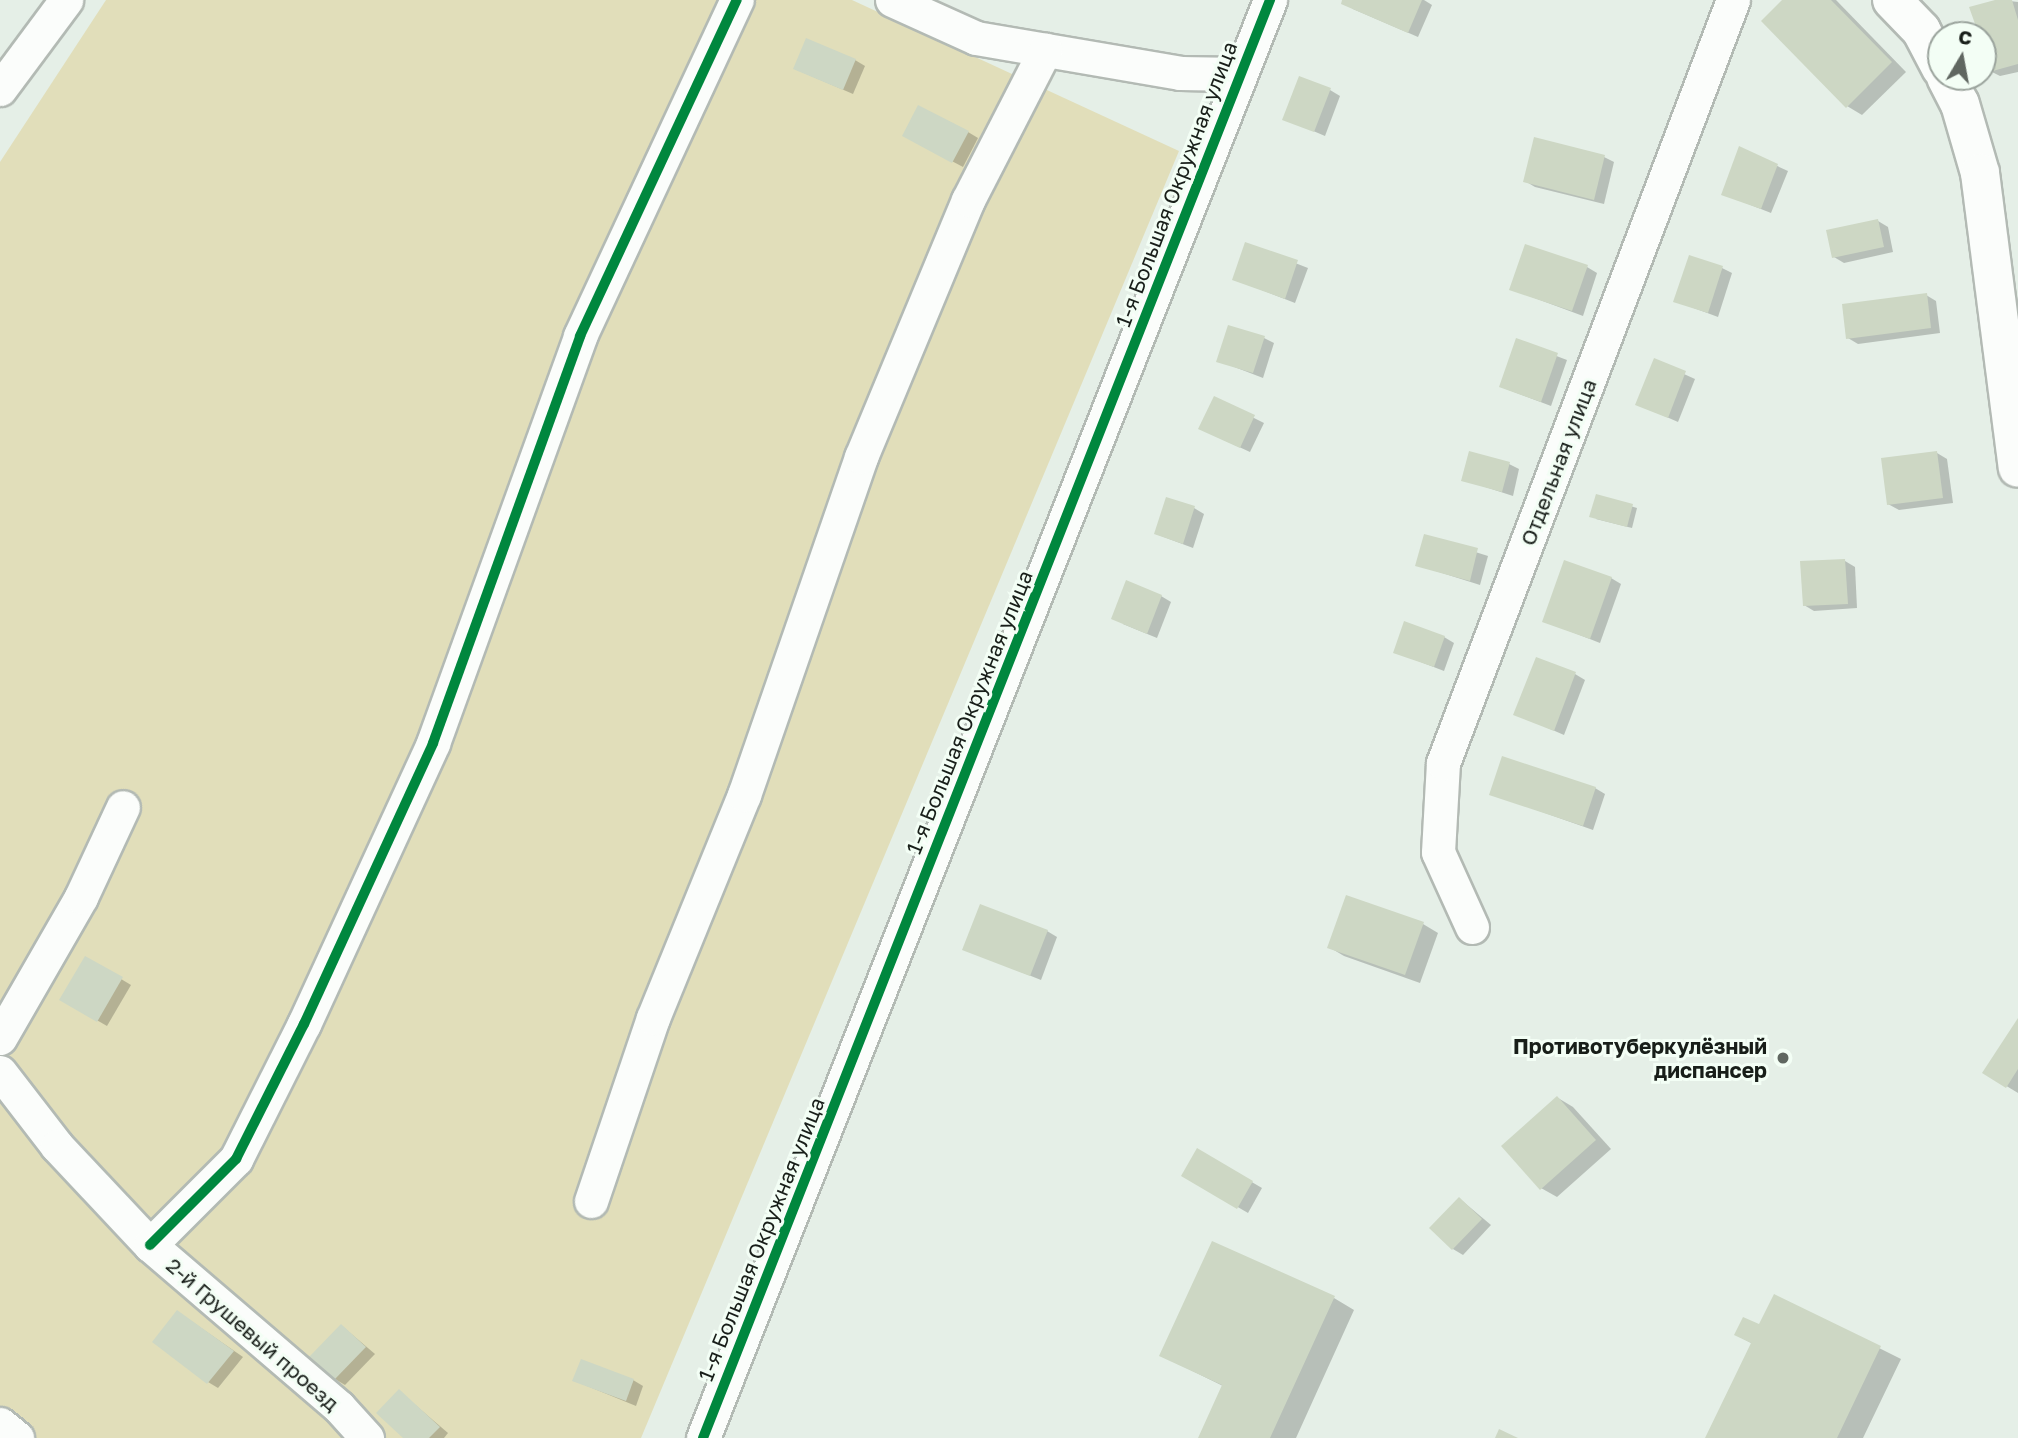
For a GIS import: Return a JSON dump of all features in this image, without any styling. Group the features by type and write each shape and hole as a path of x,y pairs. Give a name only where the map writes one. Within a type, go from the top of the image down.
{"main road":[{"path":"1892,0 1921,30 1927,41"},
{"path":"1953,91 1960,104 1980,173 2014,408 2018,468"}],"street":[{"path":"0,89 66,0"},
{"path":"150,1245 236,1159 304,1024 433,743 580,336 737,0"},
{"path":"892,0 976,38 1180,73 1239,74"},
{"name":"1-я Большая Окружная улица","path":"703,1438 1270,0"},
{"name":"Отдельная улица","path":"1472,927 1438,852 1443,763 1733,0"},
{"path":"591,1201 653,1018 744,795 861,457 968,200 1045,50"},
{"path":"0,1038 81,897 123,807"},
{"name":"2-й Грушевый проезд","path":"0,1072 57,1146 150,1245 339,1407 368,1438"},
{"path":"0,1424 17,1438"}],"shaded area":[{"path":"106,0 852,0 1179,151 641,1438 0,1438 0,162"}],"building":[{"path":"1342,0 1422,0 1408,33 1341,4"},
{"path":"1782,0 1831,0 1892,62 1846,108 1761,21"},
{"path":"1995,0 2012,0 2018,20 2018,64 1997,70 1997,21 1974,21 1969,7"},
{"path":"806,38 856,59 843,90 793,69"},
{"path":"1299,76 1331,88 1314,132 1282,120"},
{"path":"918,105 969,131 952,163 902,136"},
{"path":"1534,137 1605,155 1594,200 1523,182"},
{"path":"1739,146 1778,164 1761,209 1721,195"},
{"path":"1878,219 1884,247 1832,258 1826,230"},
{"path":"1245,242 1298,260 1285,299 1232,280"},
{"path":"1525,244 1588,265 1572,311 1509,290"},
{"path":"1689,255 1723,266 1708,313 1673,302"},
{"path":"1927,293 1931,328 1846,339 1842,304"},
{"path":"1228,325 1265,336 1253,373 1216,362"},
{"path":"1516,338 1558,353 1541,402 1499,387"},
{"path":"1654,358 1686,371 1668,418 1635,405"},
{"path":"1214,396 1255,415 1240,448 1198,429"},
{"path":"1469,451 1510,462 1502,492 1461,481"},
{"path":"1937,451 1943,498 1887,505 1881,458"},
{"path":"1596,494 1633,504 1627,527 1589,517"},
{"path":"1166,497 1195,506 1183,544 1154,534"},
{"path":"1424,534 1478,548 1470,581 1415,566"},
{"path":"1845,559 1848,604 1803,606 1800,561"},
{"path":"1564,560 1612,577 1590,639 1542,622"},
{"path":"1126,580 1162,595 1147,634 1111,619"},
{"path":"1404,621 1445,636 1434,667 1393,653"},
{"path":"1536,657 1576,672 1554,731 1513,715"},
{"path":"1502,756 1596,787 1583,826 1489,795"},
{"path":"1346,895 1424,922 1405,975 1327,948"},
{"path":"980,904 1048,930 1030,976 962,950"},
{"path":"85,956 123,977 97,1022 59,1000"},
{"path":"2018,1018 2018,1069 2006,1088 1982,1073"},
{"path":"1557,1096 1596,1140 1540,1190 1501,1146"},
{"path":"1197,1148 1253,1181 1237,1209 1181,1176"},
{"path":"1459,1197 1482,1219 1452,1250 1429,1228"},
{"path":"1212,1241 1335,1296 1270,1438 1198,1438 1222,1385 1159,1356"},
{"path":"1774,1294 1881,1346 1837,1438 1705,1438 1751,1343 1734,1335 1743,1317 1759,1324"},
{"path":"177,1310 234,1351 207,1384 152,1342"},
{"path":"341,1324 366,1347 334,1380 309,1357"},
{"path":"581,1359 634,1379 626,1401 572,1381"},
{"path":"399,1389 440,1427 429,1438 403,1438 376,1413"},
{"path":"1499,1429 1518,1438 1495,1438"}],"cycle path":[{"path":"150,1245 236,1159 304,1024 433,743 580,336 737,0"},
{"path":"703,1438 1270,0"}],"place":[{"name":"Противотуберкулёзный диспансер","path":"1783,1058"}]}
